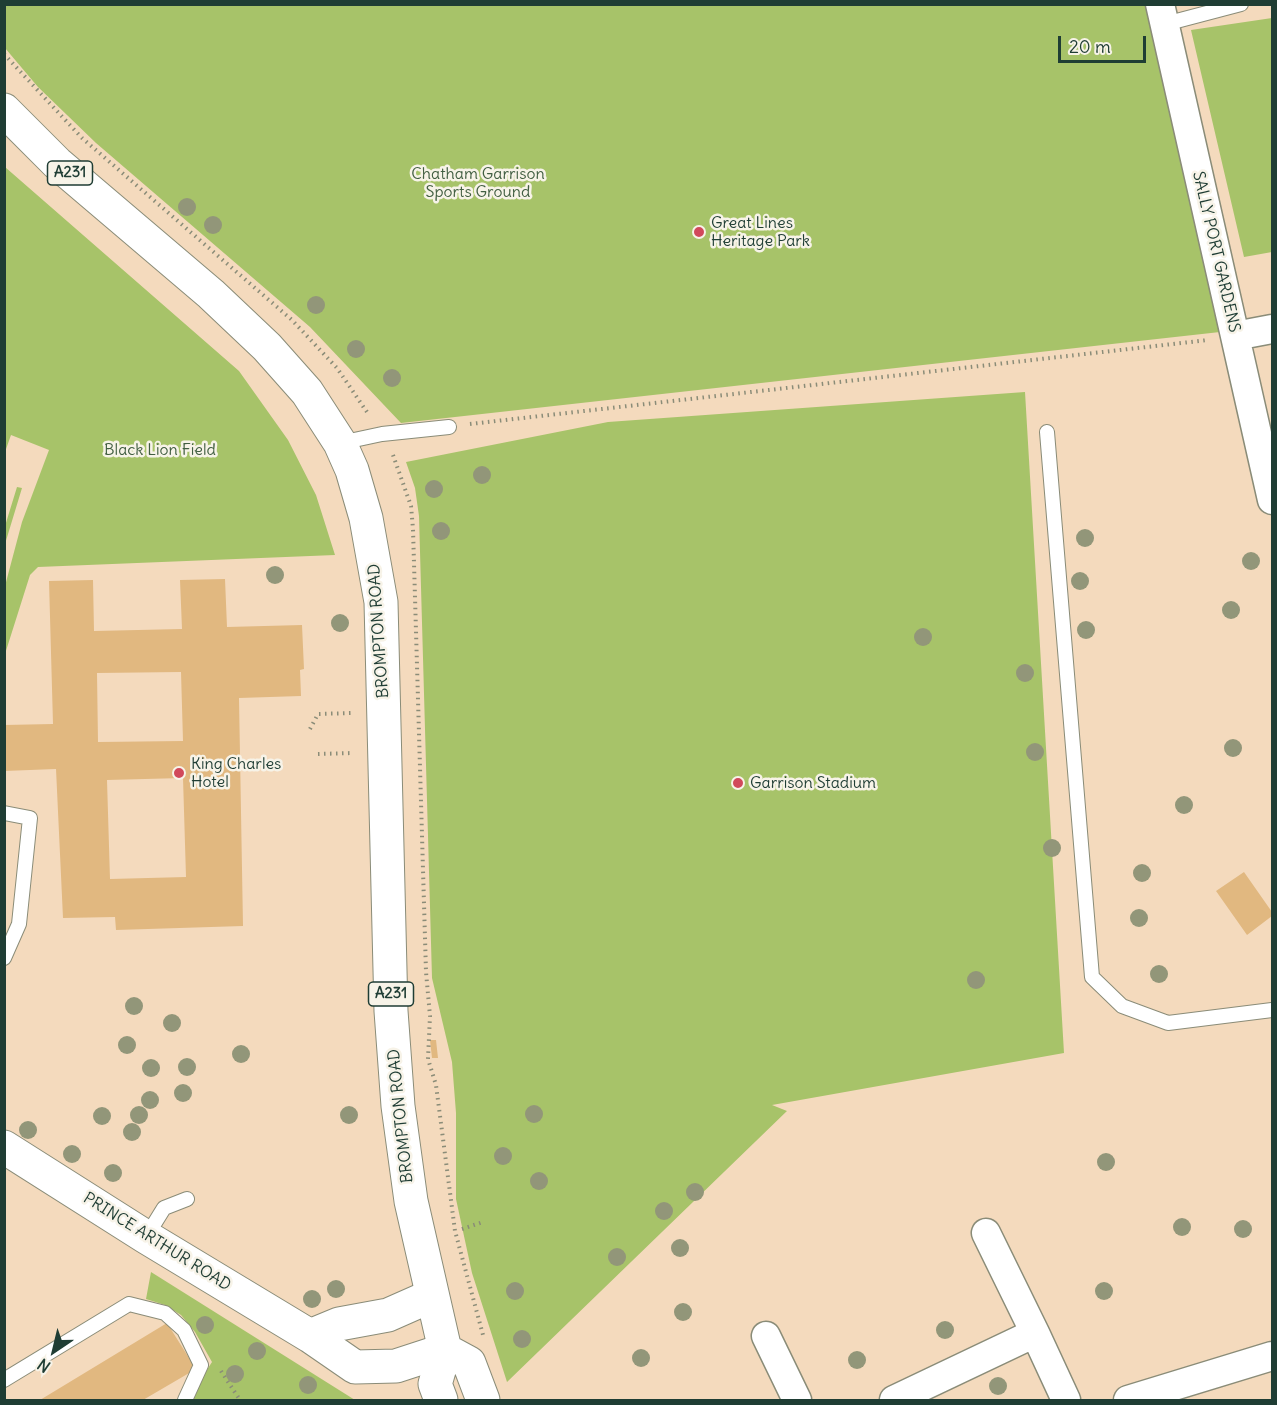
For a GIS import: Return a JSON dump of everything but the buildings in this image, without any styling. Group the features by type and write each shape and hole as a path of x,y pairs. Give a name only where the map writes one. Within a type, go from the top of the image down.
{"main road":[{"name":"BROMPTON ROAD","path":"4,110 57,162 211,294 267,347 307,392 340,443 352,470 366,518 381,602 393,1045 398,1106 411,1202 431,1296"},
{"name":"PRINCE ARTHUR ROAD","path":"4,1147 146,1237 310,1336 355,1367 396,1366 445,1350"},
{"path":"310,1336 339,1324 388,1315 431,1296"},
{"name":"A231","path":"431,1296 445,1350"},
{"path":"441,1401 435,1384 445,1350 469,1363 483,1401"}],"street":[{"name":"SALLY PORT GARDENS","path":"1162,14 1272,500"},
{"path":"1235,336 1272,329"},
{"path":"986,1233 1066,1401"},
{"path":"894,1401 1035,1333"},
{"path":"766,1336 796,1401"},
{"path":"1128,1401 1272,1356"}],"lane":[{"path":"1162,14 1241,4"},
{"path":"340,443 382,434 449,427"},
{"path":"1047,432 1092,977 1122,1006 1168,1023 1272,1010"},
{"path":"4,813 30,818 19,924 4,958"},
{"path":"146,1237 164,1208 187,1199"},
{"path":"4,1380 129,1304 165,1313 184,1330 201,1365 185,1401"}],"path":[{"path":"449,427 1235,336"},
{"name":"BROMPTON ROAD","path":"382,434 394,457 411,506 426,972 430,1016 428,1059 436,1085 455,1231 473,1302"},
{"path":"310,729 318,714 347,714"},
{"path":"318,754 349,753"},
{"path":"462,1229 483,1222"},
{"path":"220,1369 240,1401"}],"green space":[{"name":"Great Lines Heritage Park","path":"4,5 1145,5 1220,332 401,423 310,327 96,143 38,87 5,48"},
{"path":"1272,18 1272,252 1244,257 1191,30"},
{"name":"Black Lion Field","path":"5,167 239,371 288,440 316,495 335,555 38,567 30,575 5,654 5,586 22,522 49,450 11,435 5,452"},
{"name":"Garrison Stadium","path":"1025,392 1064,1053 772,1105 787,1111 507,1382 472,1273 456,1199 456,1113 452,1062 432,978 419,516 415,488 406,462 608,422"},
{"path":"17,487 22,488 5,544 5,526"},
{"path":"151,1272 355,1400 193,1400 212,1362 195,1332 181,1315 165,1305 146,1299"}],"place":[{"name":"Great Lines Heritage Park","path":"699,232"},
{"name":"King Charles Hotel","path":"179,773"},
{"name":"Garrison Stadium","path":"738,783"}],"park label":[{"name":"Chatham Garrison Sports Ground","path":"478,183"}]}
